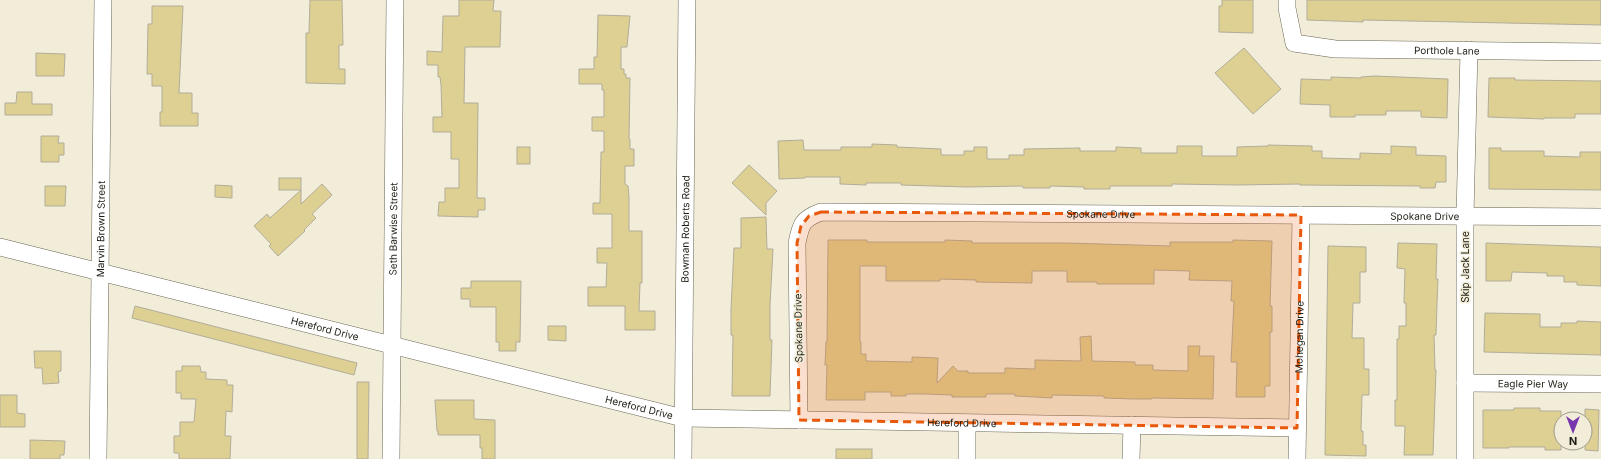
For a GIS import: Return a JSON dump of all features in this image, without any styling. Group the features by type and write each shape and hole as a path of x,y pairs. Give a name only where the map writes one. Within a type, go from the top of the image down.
{"street":[{"name":"Marvin Brown Street","path":"98,459 103,0"},
{"name":"Seth Barwise Street","path":"391,459 395,0"},
{"name":"Bowman Roberts Road","path":"683,459 687,0"},
{"name":"Porthole Lane","path":"1287,0 1287,8 1294,43 1335,49 1601,52"},
{"name":"Skip Jack Lane","path":"1465,459 1465,216 1469,50"},
{"name":"Spokane Drive","path":"799,420 797,243 801,226 809,216 821,212 1601,217"},
{"name":"Mohegan Drive","path":"1297,459 1301,215"},
{"name":"Hereford Drive","path":"0,247 683,418 1297,428"},
{"name":"Eagle Pier Way","path":"1465,383 1601,384"},
{"path":"967,423 967,459"},
{"path":"1132,425 1132,459"}],"highlighted area":[{"path":"821,212 1301,215 1297,428 799,420 797,243 801,226 809,216"}],"building":[{"path":"310,0 342,0 343,45 339,45 339,69 345,69 345,84 306,83 306,33 309,33"},
{"path":"459,0 494,0 493,11 501,11 500,47 465,47 464,103 478,103 477,198 485,198 485,210 478,210 478,217 438,216 439,202 445,202 445,188 459,188 459,159 451,159 451,132 433,132 433,117 442,117 441,85 440,77 438,77 438,65 427,65 427,51 442,52 443,16 459,16"},
{"path":"1222,0 1253,0 1253,33 1219,32 1219,6 1222,6"},
{"path":"1307,0 1601,0 1601,25 1307,20"},
{"path":"152,6 183,6 179,93 192,93 192,113 198,113 198,126 160,126 160,112 162,112 162,86 152,86 152,74 147,74 148,24 152,24"},
{"path":"598,15 630,16 627,47 621,47 621,69 624,69 626,78 630,78 629,139 630,149 634,149 634,166 625,166 625,184 628,186 629,197 629,231 642,231 642,283 640,283 639,311 655,311 655,330 625,330 625,306 588,306 588,287 606,287 607,263 597,263 597,248 612,248 612,214 593,214 593,203 600,203 601,152 604,152 604,131 592,131 592,117 604,117 604,90 602,90 602,84 579,84 579,69 594,69 594,57 597,57"},
{"path":"1244,48 1281,89 1253,114 1215,73"},
{"path":"36,53 65,54 64,76 36,76"},
{"path":"1375,76 1448,79 1447,118 1421,117 1421,111 1386,111 1386,115 1330,117 1330,105 1300,104 1301,79 1331,80 1331,77 1361,78"},
{"path":"1489,78 1515,78 1515,80 1601,81 1601,114 1575,114 1575,118 1544,119 1488,117"},
{"path":"17,92 32,92 32,104 52,104 52,115 5,115 5,103 16,103"},
{"path":"41,136 59,136 58,143 64,143 64,155 59,155 59,162 41,162"},
{"path":"803,140 804,150 841,150 841,147 872,147 872,144 941,149 941,155 964,155 964,151 974,151 974,147 987,147 987,159 1009,159 1009,155 1024,155 1024,149 1080,148 1080,151 1116,151 1116,147 1141,148 1141,153 1177,153 1177,146 1202,146 1202,156 1237,156 1237,147 1268,145 1312,146 1312,151 1322,151 1322,158 1360,159 1360,153 1391,154 1391,146 1416,147 1416,155 1446,156 1446,182 1436,182 1435,188 1420,188 1420,186 1300,184 1172,184 1172,186 1110,186 1110,189 1084,189 1084,187 1050,186 1050,188 1023,188 1023,186 967,187 901,185 901,183 866,183 866,185 840,184 840,177 779,179 778,141"},
{"path":"517,147 530,147 530,164 517,164"},
{"path":"1489,148 1501,148 1501,151 1544,151 1544,156 1580,157 1580,152 1601,152 1601,190 1489,189"},
{"path":"749,165 777,191 766,203 766,215 732,183"},
{"path":"279,178 301,178 301,190 279,190"},
{"path":"322,184 332,195 312,214 316,218 304,230 305,231 278,256 269,246 271,244 254,226 267,214 270,218 301,190 301,204"},
{"path":"215,185 232,186 232,198 215,197"},
{"path":"45,186 66,186 65,206 45,206"},
{"path":"766,217 767,249 773,249 770,305 770,340 772,340 770,396 732,396 733,335 731,335 731,309 734,248 741,248 741,218"},
{"path":"828,240 867,240 867,242 945,242 945,240 972,241 972,243 1067,243 1170,246 1170,242 1233,242 1233,240 1272,241 1270,306 1272,306 1272,332 1270,332 1270,386 1265,386 1265,397 1236,397 1237,362 1231,362 1234,301 1231,301 1232,281 1189,280 1190,271 1154,270 1154,284 1097,284 1097,282 1067,282 1067,271 1032,271 1032,283 976,282 976,280 940,279 940,281 886,281 886,266 860,266 860,342 861,354 866,354 866,361 912,362 912,357 938,358 937,383 953,366 958,371 968,371 968,373 1005,373 1005,368 1035,369 1035,360 1081,361 1080,337 1091,336 1092,361 1135,362 1135,365 1153,365 1153,370 1188,371 1188,346 1200,346 1199,356 1214,356 1213,399 1134,399 1104,398 1104,396 1052,395 1052,398 1015,396 1015,394 986,394 986,397 952,397 952,395 925,394 891,396 891,392 865,392 865,400 826,400 827,365 825,365 827,342"},
{"path":"1398,243 1437,244 1436,279 1438,279 1436,335 1434,335 1436,370 1433,455 1404,455 1405,426 1395,426 1395,400 1397,400 1397,339 1399,339 1399,326 1406,326 1406,303 1404,303 1405,269 1397,268"},
{"path":"1486,243 1601,247 1601,286 1577,285 1577,282 1564,282 1564,276 1547,276 1547,273 1512,272 1511,281 1486,281"},
{"path":"1328,246 1366,247 1366,272 1360,272 1360,303 1353,303 1352,338 1364,338 1364,369 1369,369 1369,395 1362,395 1361,431 1363,431 1363,445 1366,445 1366,456 1325,455"},
{"path":"471,281 521,281 520,342 516,342 516,351 499,351 499,342 496,342 496,307 470,307 470,299 461,299 461,288 471,288"},
{"path":"135,306 357,363 354,375 132,318"},
{"path":"1485,313 1540,314 1540,327 1561,327 1561,323 1577,323 1577,321 1601,322 1601,355 1484,352"},
{"path":"548,326 566,326 566,341 548,340"},
{"path":"34,351 61,351 61,371 58,372 59,383 43,384 42,368 35,368"},
{"path":"182,366 200,366 201,372 206,372 206,379 227,380 227,385 233,385 232,412 226,411 225,436 231,436 230,459 179,459 179,453 174,453 174,436 180,436 180,422 194,422 196,399 181,399 181,393 176,393 176,371 182,371"},
{"path":"357,382 369,382 368,459 357,459"},
{"path":"0,395 17,395 17,413 25,414 25,427 0,427"},
{"path":"435,400 474,400 474,419 495,420 495,459 482,459 480,435 438,435"},
{"path":"1514,408 1540,408 1540,411 1553,411 1553,450 1545,450 1545,447 1483,448 1483,410 1514,410"},
{"path":"1585,409 1599,410 1598,451 1593,451 1593,411 1585,411"},
{"path":"30,440 65,441 64,455 60,455 60,459 30,459"},
{"path":"836,449 872,449 872,459 836,459"}]}
